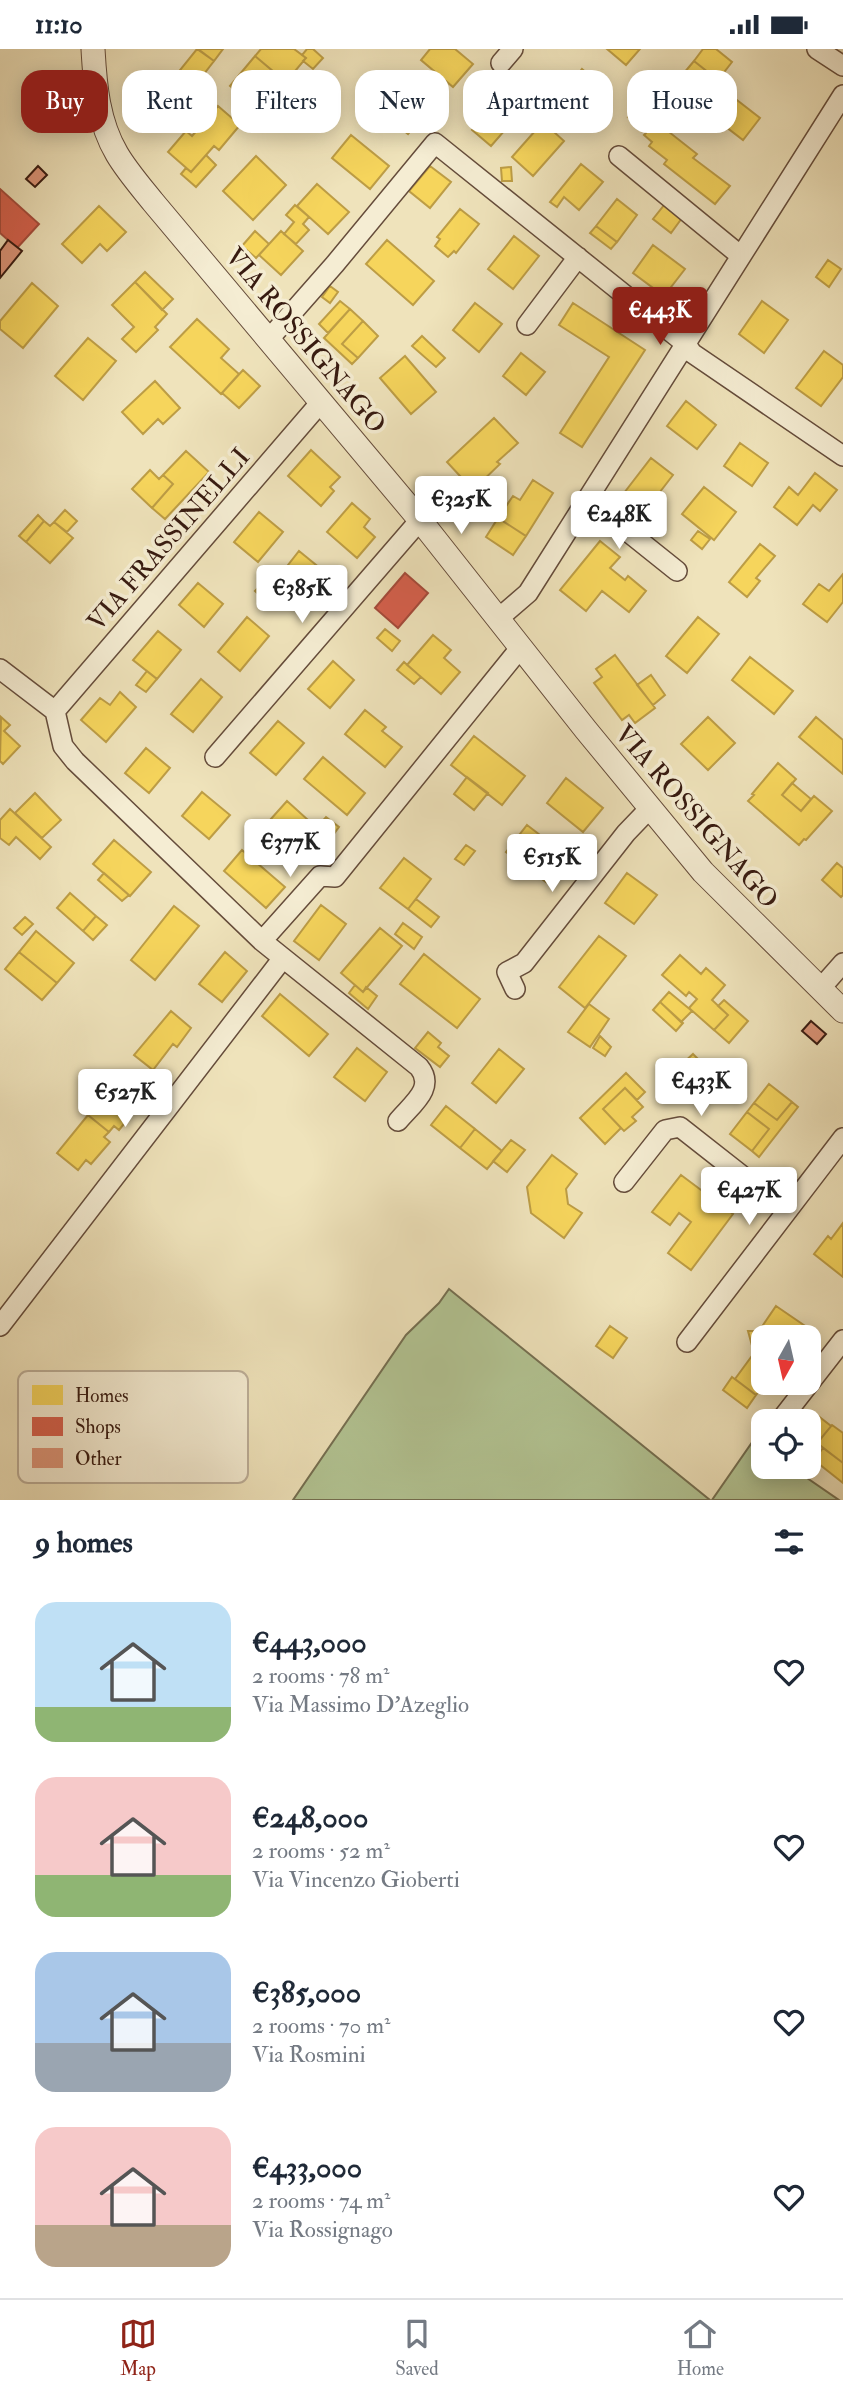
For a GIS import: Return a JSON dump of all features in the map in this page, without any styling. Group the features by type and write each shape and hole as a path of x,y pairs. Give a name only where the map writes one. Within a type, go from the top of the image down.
{"street":[{"name":"VIA ROSSIGNAGO","path":"93,49 96,91 106,130 118,155 153,202 420,520 704,872 843,1011"},
{"path":"817,49 843,66"},
{"path":"499,618 528,593 843,95"},
{"path":"269,339 435,143 686,344 692,353 843,456"},
{"path":"619,156 741,256"},
{"path":"527,325 578,257"},
{"name":"VIA FRASSINELLI","path":"55,711 321,402"},
{"path":"587,499 677,571"},
{"path":"215,757 420,520"},
{"path":"262,941 320,876 335,877 521,647"},
{"path":"0,669 55,711 63,746 75,761 262,941 419,1067 426,1076 426,1085 398,1121"},
{"path":"515,989 507,972 524,963 626,833 650,808"},
{"path":"0,1326 283,958"},
{"path":"820,989 843,963"},
{"path":"624,1182 664,1130 680,1127 787,1210"},
{"path":"687,1342 843,1138"},
{"path":"789,1409 843,1340"}],"green space":[{"path":"449,1289 710,1500 293,1500 406,1335 439,1303"},
{"path":"751,1444 751,1479 808,1479 839,1500 712,1500"}],"building: Homes":[{"path":"197,49 214,61 207,70 180,70"},
{"path":"198,49 223,49 214,61"},
{"path":"261,49 294,49 306,58 296,70 272,70 255,56"},
{"path":"307,49 313,49 323,58 313,69 303,61 306,58 302,55"},
{"path":"430,49 455,49 473,64 468,70 463,70 463,76 453,87 449,84 449,70 433,70 421,60"},
{"path":"607,49 640,49 626,65"},
{"path":"703,49 716,49 732,62 726,70 705,70 694,61"},
{"path":"255,56 272,70 243,70"},
{"path":"694,61 705,70 686,70"},
{"path":"737,100 760,118 743,140 734,133 737,133"},
{"path":"217,107 231,117 231,133 233,133 219,150 214,146 191,172 168,152 184,133 192,136 195,133 217,133"},
{"path":"476,133 502,133 491,146"},
{"path":"533,133 555,133 564,141 533,176 512,157"},
{"path":"670,133 697,154 693,158 730,186 715,204 664,164 667,160 649,146 652,142 644,135"},
{"path":"351,135 389,166 370,189 332,158"},
{"path":"206,155 216,165 196,187 181,174 186,168 191,172"},
{"path":"256,156 286,185 253,220 223,191"},
{"path":"581,164 603,182 579,210 564,197 557,207 550,202"},
{"path":"430,166 451,182 430,208 409,191"},
{"path":"511,167 512,181 502,181 501,168"},
{"path":"317,184 349,212 328,234 297,206"},
{"path":"617,199 637,215 617,242 596,226"},
{"path":"665,204 682,218 671,233 653,219"},
{"path":"295,205 309,217 303,224 309,230 296,244 284,234 294,222 286,215"},
{"path":"99,206 126,232 107,251 100,244 82,263 62,244"},
{"path":"460,209 479,224 456,253 454,251 448,257 435,246 440,239 437,237"},
{"path":"596,226 617,242 611,249 590,233"},
{"path":"255,231 269,244 256,258 242,246"},
{"path":"281,231 303,251 281,275 259,255"},
{"path":"514,236 539,256 513,289 488,269"},
{"path":"387,240 434,281 413,305 366,264"},
{"path":"653,245 685,269 664,296 633,273"},
{"path":"828,260 841,269 829,287 816,277"},
{"path":"145,272 173,299 162,310 135,282"},
{"path":"135,282 167,314 155,327 158,330 136,352 122,339 134,327 112,305"},
{"path":"32,283 58,306 23,348 0,329 0,321"},
{"path":"330,286 338,292 330,303 322,297"},
{"path":"340,301 350,309 328,333 319,324"},
{"path":"762,301 788,320 764,353 739,334"},
{"path":"475,303 502,324 479,352 453,330"},
{"path":"573,303 645,350 582,447 560,433 609,357 559,325"},
{"path":"350,309 363,321 342,344 358,358 352,364 324,338"},
{"path":"197,319 229,349 221,358 239,374 221,394 170,347"},
{"path":"363,321 378,336 358,358 342,344"},
{"path":"422,336 445,358 436,367 412,346"},
{"path":"88,338 116,361 83,400 55,376"},
{"path":"824,351 843,365 843,377 821,406 796,388"},
{"path":"521,353 545,372 526,395 503,376"},
{"path":"405,356 436,392 411,414 380,378"},
{"path":"243,370 260,386 239,408 222,393"},
{"path":"155,381 180,408 163,424 158,419 143,434 122,412"},
{"path":"686,401 716,425 697,449 667,426"},
{"path":"494,418 518,443 473,490 447,462"},
{"path":"740,443 768,463 752,486 724,466"},
{"path":"311,450 340,477 330,487 334,491 321,506 288,476"},
{"path":"186,451 209,472 165,519 152,508 173,484 163,475"},
{"path":"651,458 673,475 646,510 624,493"},
{"path":"150,470 159,479 163,475 173,484 152,508 132,489"},
{"path":"815,473 837,490 820,511 813,505 797,525 774,507 789,487 798,495"},
{"path":"533,480 553,493 526,536 498,518 513,496 520,500"},
{"path":"704,487 736,512 714,540 682,514"},
{"path":"352,503 370,519 364,527 375,537 357,558 327,532"},
{"path":"654,505 662,511 650,528 642,522"},
{"path":"65,510 77,521 67,532 54,522"},
{"path":"259,512 283,532 258,562 234,542"},
{"path":"38,515 44,521 26,542 19,536"},
{"path":"498,518 526,536 513,555 486,537"},
{"path":"44,521 50,526 54,522 73,538 50,563 26,542"},
{"path":"698,531 710,539 702,549 691,540"},
{"path":"600,541 620,557 610,568 625,580 628,576 646,591 629,612 602,591 586,611 560,590"},
{"path":"760,544 775,556 756,578 760,581 747,597 729,582"},
{"path":"299,551 332,578 301,615 270,588"},
{"path":"843,574 843,602 827,622 803,604 819,584 829,591"},
{"path":"265,581 279,595 271,605 255,591"},
{"path":"198,583 223,604 204,627 179,605"},
{"path":"247,617 269,636 240,671 218,652"},
{"path":"698,617 719,634 687,673 666,656"},
{"path":"385,629 400,641 392,651 377,638"},
{"path":"158,631 181,650 157,679 133,660"},
{"path":"433,635 451,650 444,658 460,672 441,694 407,665"},
{"path":"615,655 655,708 635,723 629,715 622,720 594,683 602,677 596,669"},
{"path":"750,657 793,691 774,714 732,680"},
{"path":"333,661 354,680 330,708 308,689"},
{"path":"404,662 421,677 414,684 397,670"},
{"path":"147,671 157,679 146,692 136,685"},
{"path":"651,675 665,695 653,705 637,685"},
{"path":"201,679 222,697 193,732 171,714"},
{"path":"120,692 136,707 106,742 81,720 100,698 110,705"},
{"path":"365,710 386,727 382,731 402,747 385,767 345,734"},
{"path":"1,717 10,725 4,731 20,746 3,764 0,761"},
{"path":"708,717 735,743 708,770 681,744"},
{"path":"816,717 843,740 843,774 799,737"},
{"path":"278,721 304,743 276,775 250,753"},
{"path":"474,736 525,776 502,805 451,765"},
{"path":"146,748 170,768 149,793 125,773"},
{"path":"323,757 365,793 347,815 304,779"},
{"path":"778,763 796,779 782,795 801,811 814,796 832,811 799,845 748,801"},
{"path":"467,777 488,793 474,810 454,794"},
{"path":"566,778 603,808 583,832 547,803"},
{"path":"792,783 811,799 801,811 782,795"},
{"path":"202,792 230,815 209,839 182,816"},
{"path":"35,793 61,820 42,838 15,813"},
{"path":"287,801 318,829 293,857 262,829"},
{"path":"10,809 51,847 40,859 16,837 9,845 0,838 0,820"},
{"path":"326,817 339,827 333,835 320,824"},
{"path":"527,825 566,855 546,882 506,852"},
{"path":"114,840 151,872 130,896 93,864"},
{"path":"466,845 475,851 464,865 455,859"},
{"path":"242,850 285,887 266,908 224,871"},
{"path":"404,858 431,879 408,909 380,888"},
{"path":"837,863 843,868 841,897 822,880"},
{"path":"104,873 129,895 122,901 98,880"},
{"path":"627,873 657,895 634,924 605,903"},
{"path":"70,893 96,916 83,931 57,908"},
{"path":"416,899 439,917 431,927 408,909"},
{"path":"321,905 346,924 319,960 294,941"},
{"path":"174,906 199,926 155,980 131,960"},
{"path":"96,916 107,925 93,940 83,931"},
{"path":"25,917 33,924 22,935 14,928"},
{"path":"403,923 422,937 414,949 395,934"},
{"path":"380,928 402,946 363,992 341,973"},
{"path":"36,931 74,963 57,983 19,952"},
{"path":"599,936 626,956 585,1008 559,987"},
{"path":"19,952 57,983 42,1000 5,969"},
{"path":"225,952 247,971 222,1002 199,984"},
{"path":"424,954 480,999 457,1028 400,984"},
{"path":"680,955 701,974 706,968 725,985 712,1000 728,1015 714,1030 689,1008 697,999 689,992 686,996 662,975"},
{"path":"355,985 363,992 366,987 377,996 368,1009 349,993"},
{"path":"669,992 692,1011 681,1022 660,1002"},
{"path":"280,994 328,1034 309,1056 262,1016"},
{"path":"724,1000 748,1021 729,1043 714,1030 728,1015 718,1006"},
{"path":"660,1002 683,1023 676,1031 653,1010"},
{"path":"589,1004 609,1019 590,1047 568,1032"},
{"path":"171,1011 191,1028 177,1047 173,1044 153,1070 134,1055"},
{"path":"428,1032 441,1043 438,1047 449,1056 440,1067 415,1048"},
{"path":"600,1036 611,1047 605,1056 593,1048"},
{"path":"357,1048 387,1072 365,1101 334,1077"},
{"path":"499,1049 524,1069 496,1103 472,1083"},
{"path":"693,1054 707,1068 685,1090 683,1087 681,1089 665,1072 675,1062 680,1066"},
{"path":"707,1068 722,1084 703,1108 685,1090"},
{"path":"626,1073 645,1092 637,1100 625,1088 603,1109 621,1128 605,1144 580,1118"},
{"path":"119,1076 140,1093 131,1104 137,1108 119,1130 114,1126 109,1132 88,1115"},
{"path":"769,1084 792,1102 777,1120 754,1103"},
{"path":"625,1088 643,1107 632,1117 636,1121 624,1131 603,1109"},
{"path":"792,1102 798,1107 759,1157 752,1151 769,1129 747,1112 754,1103 777,1120"},
{"path":"446,1106 475,1129 460,1148 431,1125"},
{"path":"747,1112 769,1129 752,1151 730,1134"},
{"path":"88,1115 109,1132 104,1137 110,1142 91,1164 86,1160 78,1170 57,1153"},
{"path":"475,1129 502,1151 487,1169 460,1148"},
{"path":"511,1140 525,1150 507,1172 493,1161"},
{"path":"552,1155 577,1174 566,1189 568,1204 582,1213 564,1238 531,1213 527,1187"},
{"path":"681,1175 733,1214 691,1270 668,1253 691,1222 679,1213 670,1225 652,1212"},
{"path":"843,1223 843,1277 814,1254 828,1236 831,1239"},
{"path":"776,1306 804,1325 763,1325"},
{"path":"610,1326 627,1338 613,1358 596,1346"},
{"path":"751,1357 751,1391 735,1379"},
{"path":"732,1377 751,1391 751,1395 756,1395 747,1408 723,1390"},
{"path":"821,1418 831,1426 821,1439"},
{"path":"832,1425 843,1433 843,1463 821,1446 821,1438"},
{"path":"823,1448 843,1463 843,1483 821,1466"}],"building: Shops":[{"path":"0,189 39,224 17,248 0,233"},
{"path":"405,573 428,593 398,628 375,608"}],"building: Other":[{"path":"38,166 47,175 35,187 26,179"},
{"path":"8,240 22,251 0,278 0,251"},
{"path":"811,1021 826,1034 817,1044 802,1031"}]}
